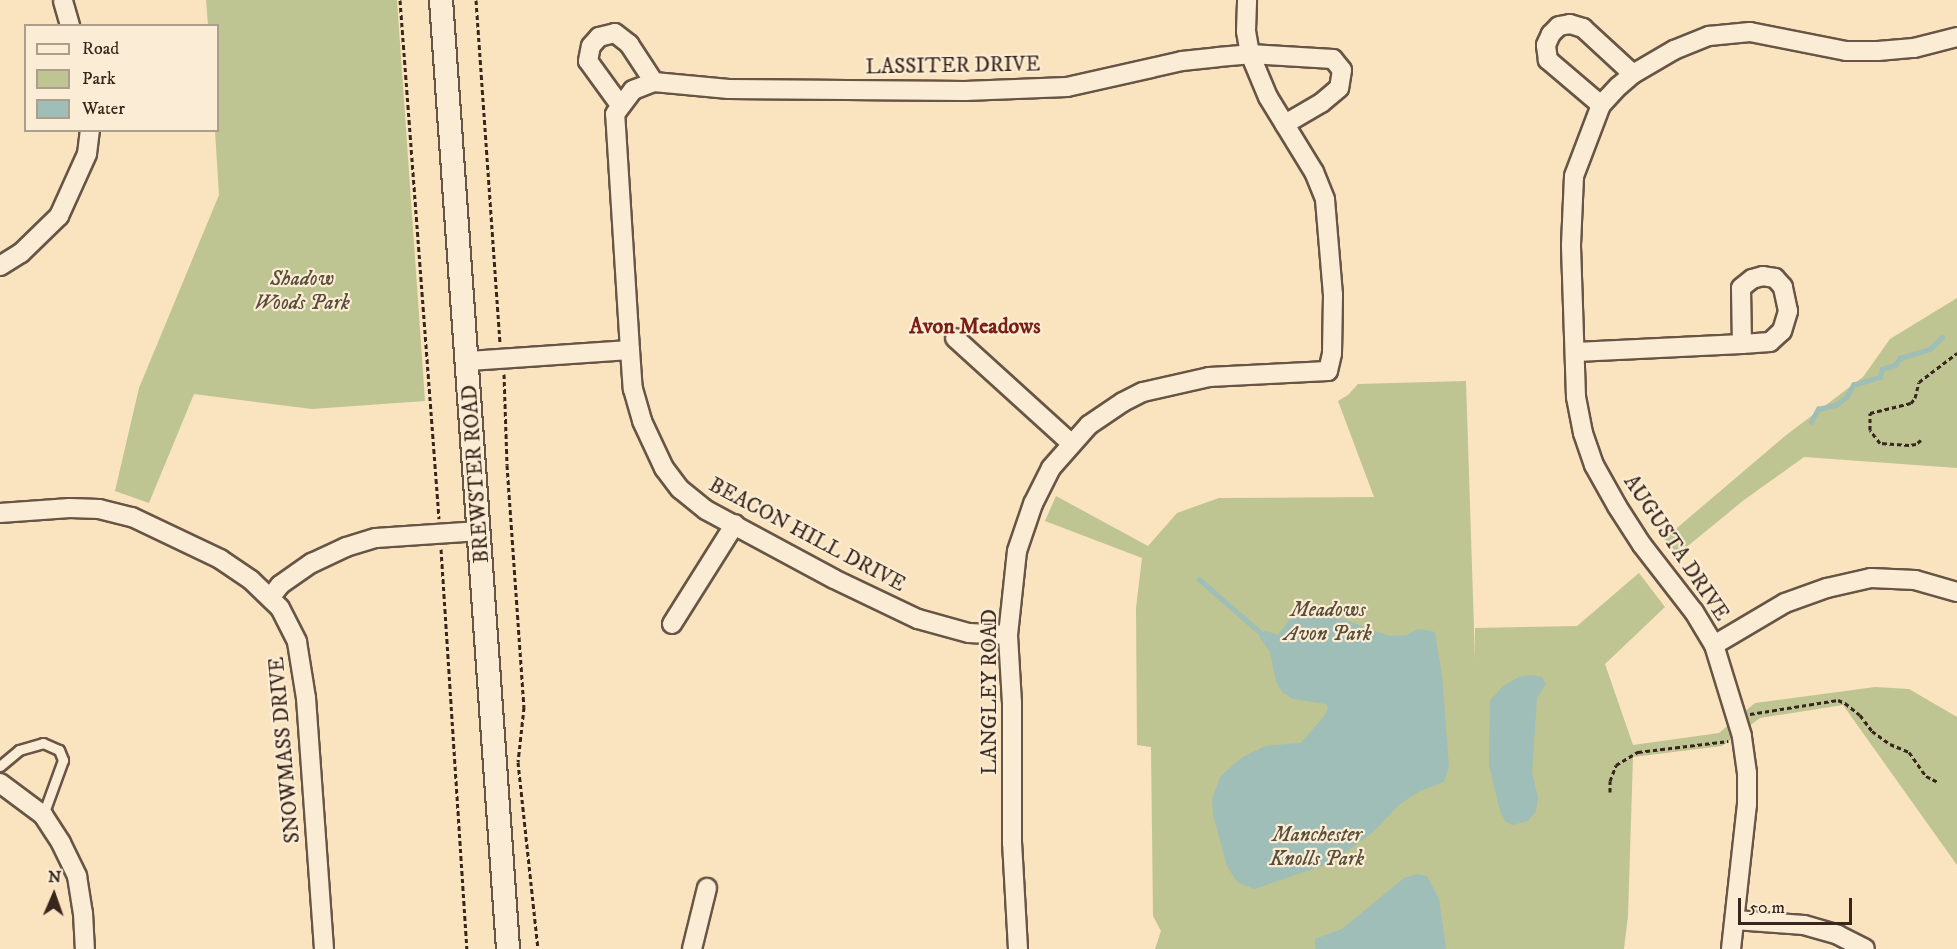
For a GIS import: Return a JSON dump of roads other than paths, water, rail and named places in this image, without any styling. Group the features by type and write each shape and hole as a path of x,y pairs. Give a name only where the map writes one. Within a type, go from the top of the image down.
{"street":[{"path":"62,0 69,24"},
{"name":"BREWSTER ROAD","path":"441,0 469,361 508,949"},
{"name":"LANGLEY ROAD","path":"1018,949 1012,843 1012,703 1008,635 1017,551 1032,504 1051,468 1071,442 1089,425 1123,402 1167,385 1209,377 1328,371 1332,353 1333,295 1325,199 1314,172 1268,97 1250,54 1246,31 1247,0"},
{"path":"1601,105 1548,60 1546,45 1551,34 1559,26 1570,24 1583,28 1633,74"},
{"name":"AUGUSTA DRIVE","path":"1731,949 1747,805 1747,773 1740,726 1714,645 1694,612 1642,545 1594,465 1583,433 1576,398 1571,245 1574,176 1601,105 1633,74 1674,50 1709,36 1750,32 1846,51 1914,48 1957,37"},
{"path":"469,361 630,350 615,114 633,90 654,82 630,44 615,33 598,37 591,46 588,61 620,105"},
{"path":"1250,54 1333,59 1342,70 1339,88 1285,124"},
{"name":"LASSITER DRIVE","path":"654,82 739,90 965,91 1067,87 1182,61 1250,54"},
{"path":"0,266 21,253 59,216 87,154 90,132"},
{"path":"955,338 1071,442"},
{"path":"1576,352 1742,344"},
{"name":"BEACON HILL DRIVE","path":"630,350 633,389 639,411 664,468 680,489 706,510 834,579 918,620 969,633 1008,635"},
{"name":"SNOWMASS DRIVE","path":"0,513 70,508 99,509 132,517 220,559 251,580 280,608 297,642 306,698 324,949"},
{"path":"672,624 735,524"},
{"path":"270,598 280,585 312,563 346,547 376,538 480,531"},
{"path":"1714,645 1785,603 1827,588 1871,578 1915,580 1957,592"},
{"path":"0,783 43,815 61,843 77,876 86,949"},
{"path":"692,949 707,888"},
{"path":"1735,920 1804,925 1839,935 1865,949"}],"lane":[{"path":"0,766 19,750 43,742 58,750 63,760 43,815"}],"water":[{"path":"1305,609 1315,609 1389,636 1406,635 1418,629 1435,632 1442,676 1449,767 1444,782 1420,791 1400,804 1373,832 1331,863 1254,889 1237,882 1227,866 1213,815 1212,799 1220,777 1241,758 1265,746 1301,743 1328,708 1326,704 1293,699 1282,692 1276,681 1270,652 1260,638 1260,634 1266,631 1278,635 1294,613"},
{"path":"1532,675 1542,677 1546,684 1537,698 1532,772 1538,798 1536,811 1528,821 1512,825 1505,821 1500,811 1489,765 1490,701 1503,686 1519,677"},
{"path":"1418,874 1427,876 1439,899 1446,949 1315,949 1315,939 1342,929 1404,878"}],"waterway":[{"path":"1811,422 1818,409 1836,405 1847,396 1853,385 1880,377 1882,369 1895,365 1900,358 1930,349 1942,337"},
{"path":"1199,579 1261,633"}],"district":[{"name":"Avon Meadows","path":"975,327"}],"park label":[{"name":"Shadow Woods Park","path":"302,291"},
{"name":"Meadows Avon Park","path":"1328,622"},
{"name":"Manchester Knolls Park","path":"1317,847"}]}
